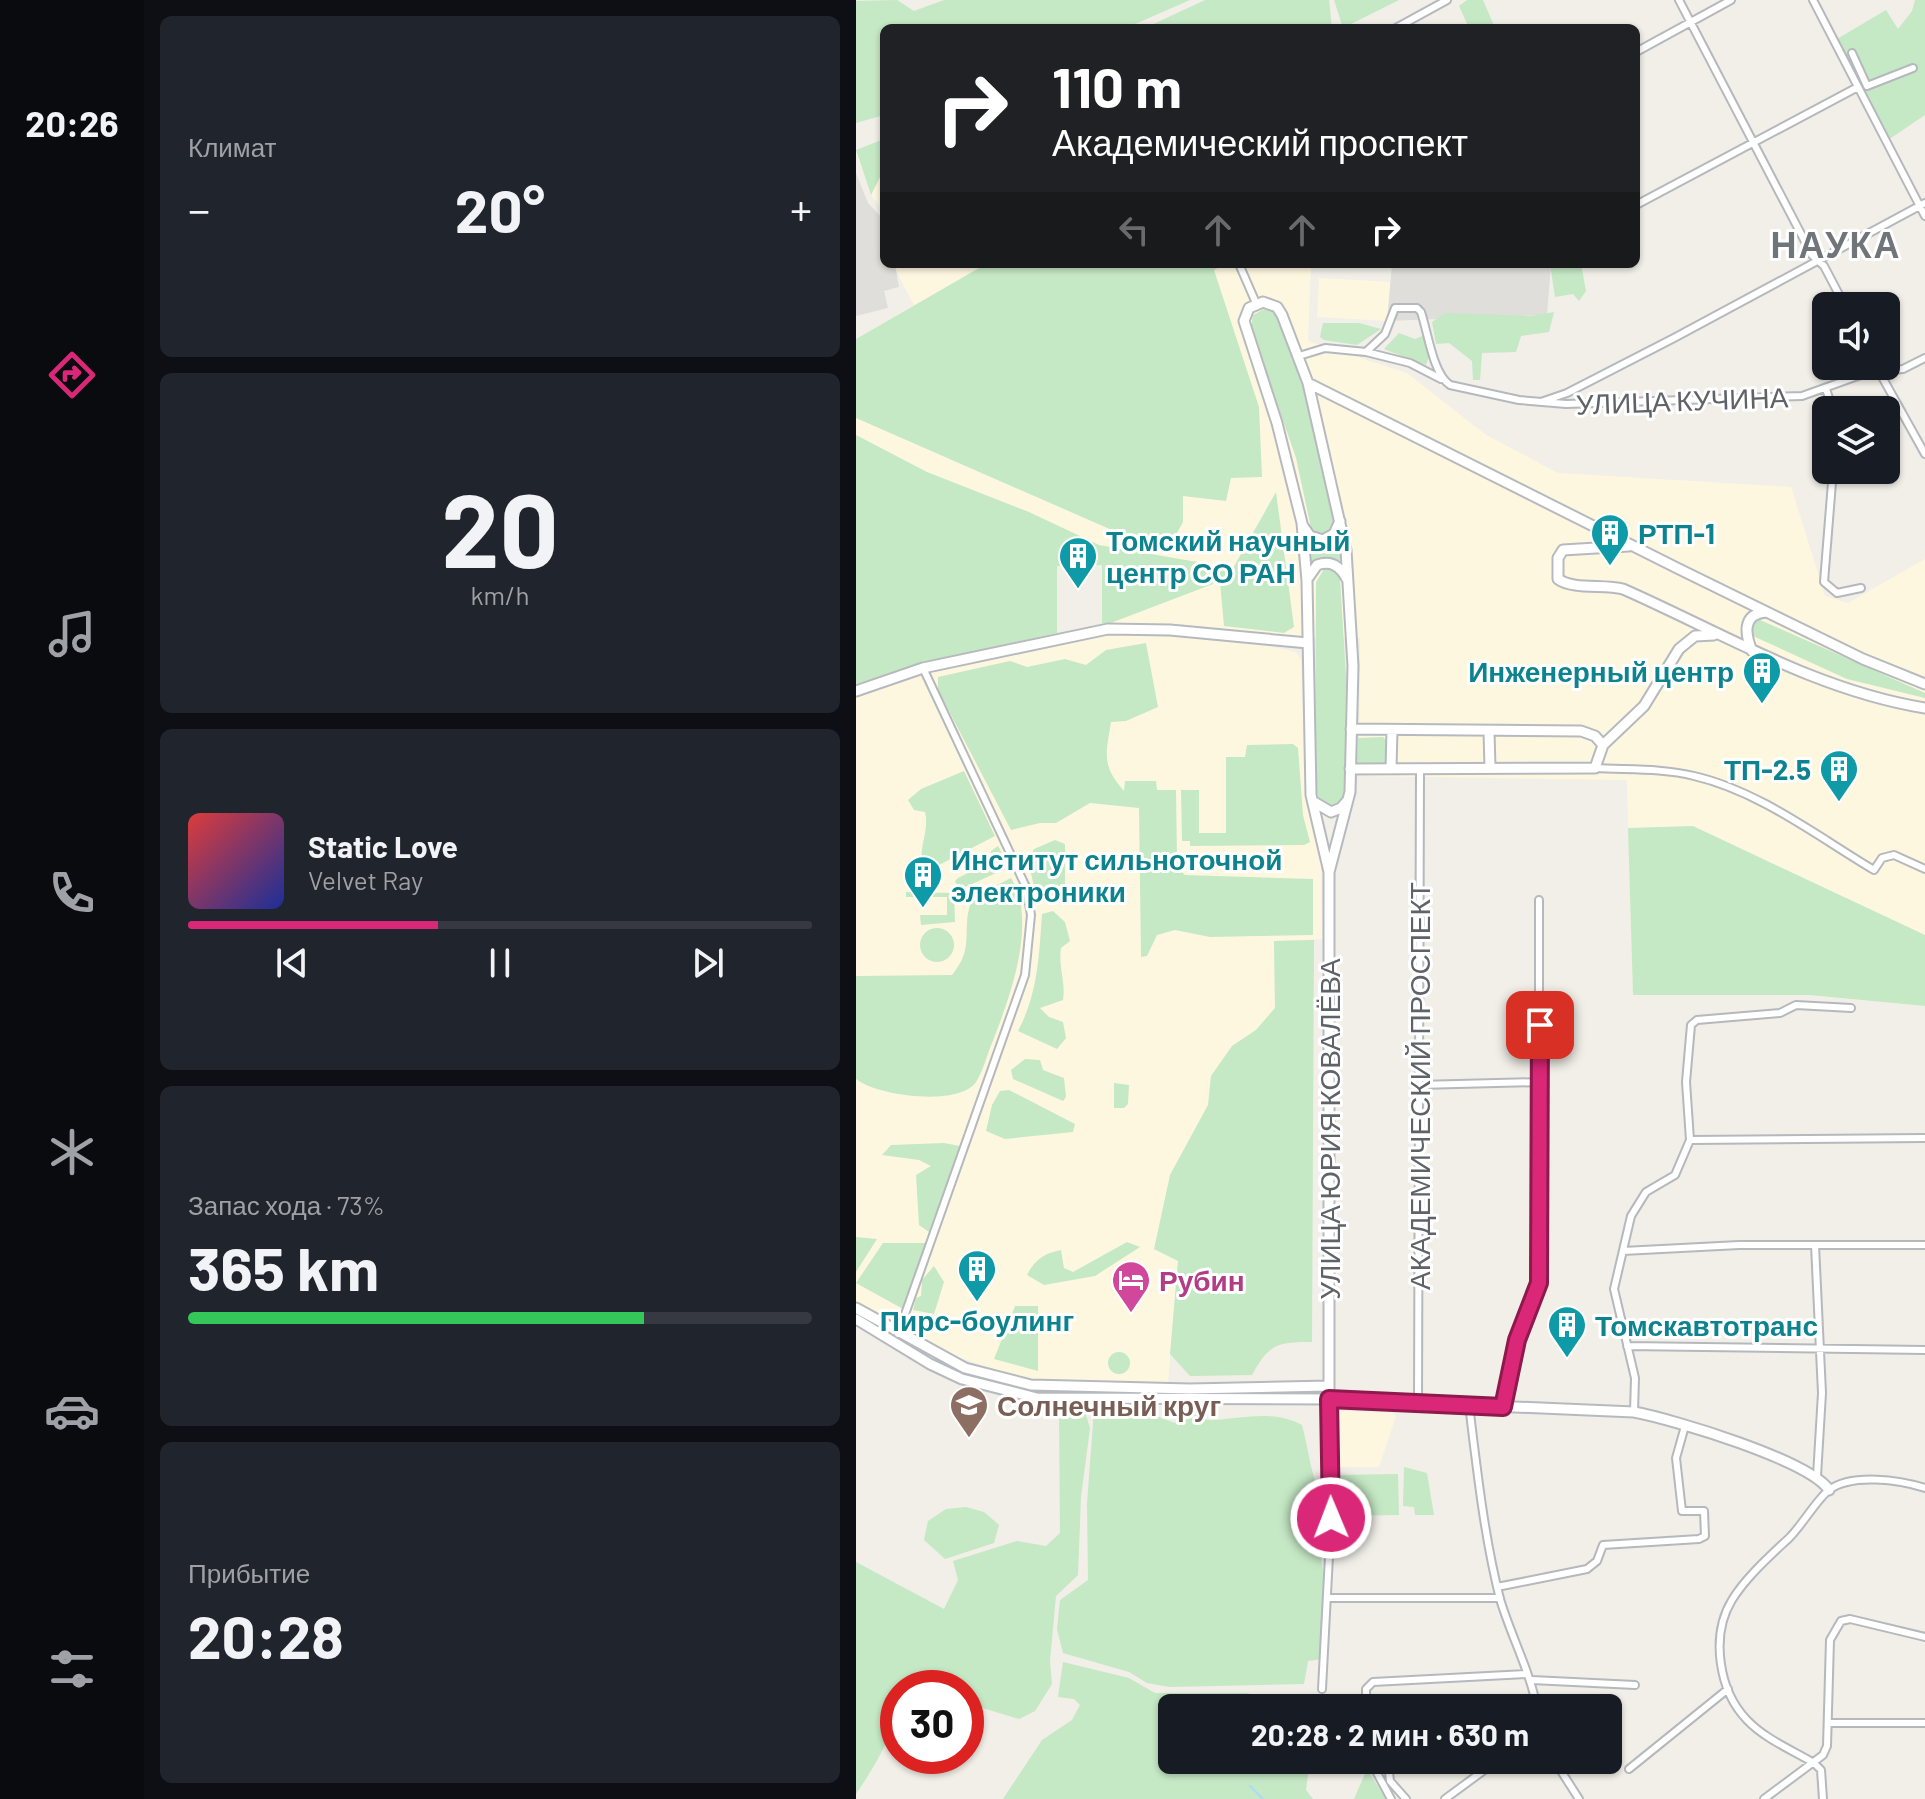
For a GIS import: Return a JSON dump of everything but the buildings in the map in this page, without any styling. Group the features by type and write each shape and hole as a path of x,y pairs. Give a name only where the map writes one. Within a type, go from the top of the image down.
{"street":[{"path":"1403,24 1447,0"},
{"path":"1679,0 1812,255 1837,292"},
{"path":"1640,50 1731,0"},
{"path":"1813,0 1856,88 1922,205 1925,216"},
{"path":"1852,53 1867,86 1913,68"},
{"path":"1640,203 1856,88"},
{"path":"1538,403 1567,393 1922,205"},
{"path":"1241,268 1256,303"},
{"name":"УЛИЦА ЮРИЯ КОВАЛЁВА","path":"1329,872 1348,800 1350,769 1353,666 1341,517 1299,356 1277,307 1270,303 1256,303 1249,308 1244,321 1277,423 1302,523 1307,581 1311,795 1329,872 1329,1386"},
{"path":"1366,352 1385,334 1395,308 1417,308 1442,380"},
{"name":"УЛИЦА КУЧИНА","path":"1299,356 1325,348 1366,352 1410,363 1450,385 1538,403 1802,396 1848,380"},
{"name":"УЛИЦА КУЧИНА","path":"1900,369 1925,358"},
{"path":"1885,380 1925,454"},
{"path":"1308,383 1863,659 1925,684"},
{"name":"УЛИЦА КУЧИНА","path":"1826,389 1828,396"},
{"path":"1566,404 1563,399 1567,393"},
{"path":"1832,484 1824,582 1837,593 1861,588"},
{"path":"1302,523 1310,536 1323,540 1334,534 1341,517"},
{"path":"1632,546 1563,550 1558,558 1558,579 1564,584 1607,585 1623,589 1752,651 1844,690 1925,708"},
{"path":"1307,581 1312,569 1327,563 1337,567 1347,580"},
{"path":"1752,651 1746,635 1747,623 1759,612 1769,612"},
{"path":"856,691 923,668 1108,629 1170,630 1308,643"},
{"path":"1595,768 1603,745 1644,706 1686,642 1703,634 1724,637"},
{"path":"898,1334 1025,975 1031,915 1022,877 923,668"},
{"path":"1351,729 1581,731 1595,736 1603,745"},
{"path":"1391,769 1392,730"},
{"path":"1489,731 1490,768"},
{"path":"1350,769 1595,768 1674,773 1708,779 1761,802 1874,870 1882,858 1894,855 1925,869"},
{"name":"АКАДЕМИЧЕСКИЙ ПРОСПЕКТ","path":"1418,1403 1420,769"},
{"path":"1311,795 1316,805 1325,811 1341,808 1348,800"},
{"path":"1503,1407 1517,1340 1539,1283 1539,900"},
{"path":"1634,1412 1635,1378 1614,1289 1631,1216 1641,1198 1675,1175 1690,1140 1686,1082 1688,1035 1697,1020 1780,1013 1796,1005 1851,1008"},
{"path":"1418,1085 1540,1082"},
{"path":"1690,1140 1925,1138"},
{"path":"1815,1245 1822,1393 1817,1476"},
{"path":"1623,1251 1925,1245"},
{"path":"856,1308 898,1334 965,1368 1048,1388 1634,1412 1685,1426 1817,1476 1829,1490"},
{"path":"856,1319 930,1364 962,1379 991,1389 1048,1399 1329,1386 1329,1598 1322,1689"},
{"path":"1627,1346 1925,1350"},
{"path":"1048,1388 1048,1399"},
{"path":"1469,1405 1497,1587 1534,1694"},
{"path":"1497,1587 1587,1569 1597,1561 1603,1545 1699,1539 1705,1536 1704,1511 1682,1511 1676,1458 1685,1426"},
{"path":"1915,1485 1925,1478"},
{"path":"1823,1799 1821,1770 1747,1721 1728,1689 1720,1650 1731,1602 1809,1518 1829,1490 1862,1481 1925,1488"},
{"path":"1329,1598 1500,1598"},
{"path":"1764,1799 1814,1763 1827,1746 1830,1640 1841,1621 1850,1619 1925,1637"},
{"path":"1366,1694 1366,1689 1373,1682 1526,1674"},
{"path":"1532,1680 1635,1685"},
{"path":"1629,1769 1728,1689"},
{"path":"1828,1723 1925,1723"},
{"path":"1378,1774 1391,1799"},
{"path":"1389,1774 1390,1781 1406,1799"},
{"path":"1445,1799 1479,1774"},
{"path":"1563,1774 1579,1799"}],"shaded area":[{"path":"880,150 880,206 871,195 856,153"},
{"path":"856,173 868,203 880,216 880,268 896,268 899,287 884,291 888,308 856,316"},
{"path":"895,268 1311,268 1308,341 1407,373 1486,435 1558,473 1791,487 1825,596 1848,603 1925,559 1925,1006 1809,995 1633,995 1627,780 1359,776 1360,638 1284,637 1177,624 1102,623 1102,565 1057,566 1057,633 921,663 856,686 856,339 914,305"},
{"path":"1392,268 1551,268 1547,315 1387,321"},
{"path":"1319,278 1391,282 1387,321 1317,317"},
{"path":"1109,634 1241,640 1296,652 1301,660 1306,796 1321,863 1322,939 1274,941 1275,1008 1256,1030 1232,1046 1211,1076 1208,1105 1170,1175 1178,1261 1168,1384 1032,1382 939,1351 856,1303 856,696 925,672"},
{"path":"1336,1411 1392,1413 1396,1416 1379,1467 1336,1467"}],"green space":[{"path":"897,0 914,11 944,0 1190,0 1135,24 880,24 880,116 856,123 856,1"},
{"path":"1205,0 1329,0 1332,24 1154,24"},
{"path":"1334,0 1399,0 1351,24 1342,24"},
{"path":"1467,0 1483,0 1493,24 1467,24 1459,6"},
{"path":"1915,0 1925,0 1925,115 1885,142 1837,39 1886,10 1898,29 1912,11"},
{"path":"880,141 880,177 871,195 856,150"},
{"path":"979,268 1218,268 1214,270 1259,407 1262,477 1231,478 1226,501 1183,496 1183,522 1172,542 1137,541 856,418 856,339"},
{"path":"1551,268 1582,268 1586,291 1579,301 1573,294 1555,297"},
{"path":"1264,309 1272,311 1278,318 1310,407 1334,521 1327,534 1320,534 1311,528 1296,458 1251,328 1253,315"},
{"path":"1554,312 1549,332 1521,336 1516,352 1482,353 1480,380 1473,380 1472,361 1449,343 1436,344 1432,322 1445,313 1531,316"},
{"path":"1323,323 1359,323 1381,329 1357,345 1324,340 1320,337"},
{"path":"1399,333 1415,339 1425,335 1430,354 1426,365 1384,349"},
{"path":"856,435 927,472 1029,512 1099,545 1209,564 1213,584 1108,624 1102,623 1102,565 1057,566 1057,633 921,663 856,686"},
{"path":"1276,492 1294,627 1284,633 1224,626 1219,571 1232,570"},
{"path":"1340,538 1343,561 1326,558 1311,562 1310,544 1325,546"},
{"path":"1324,569 1335,570 1340,577 1346,677 1345,792 1342,801 1330,805 1319,800 1315,784 1316,582"},
{"path":"1758,619 1925,693 1925,698 1847,679 1753,636 1752,624"},
{"path":"1146,643 1158,707 1126,721 1111,722 1107,759 1112,774 1124,791 1125,781 1156,781 1157,790 1176,790 1177,859 1178,868 1185,875 1313,879 1313,935 1210,937 1175,930 1157,935 1147,956 1141,957 1139,808 1090,803 1056,823 1040,823 1011,830 938,690 938,677 1010,661 1027,667 1065,659 1086,665 1106,650"},
{"path":"1383,737 1387,741 1388,763 1383,767 1357,765 1358,738"},
{"path":"1293,744 1298,748 1303,815 1310,842 1304,845 1190,846 1190,841 1182,841 1181,790 1199,790 1199,833 1226,833 1226,757 1245,757 1247,745"},
{"path":"964,771 995,836 937,866 924,868 921,855 925,812 914,810 908,800 921,789"},
{"path":"1693,826 1925,935 1925,1006 1809,995 1633,995 1628,828"},
{"path":"1055,840 1065,844 1065,903 1037,901 1028,859 1034,849"},
{"path":"998,846 1009,867 959,890 955,881 990,862 991,851"},
{"path":"1011,878 1019,896 1022,917 1018,963 1005,1009 976,1082 967,1090 936,1097 881,1090 856,1079 856,976 952,975 964,955 967,918 973,897"},
{"path":"906,892 954,893 955,922 921,925 920,915 947,915 947,897 906,897"},
{"path":"1053,911 1065,922 1070,941 1061,948 1063,1000 1040,1008 1049,1017 1063,1022 1066,1038 1057,1049 1018,1031 1034,988 1042,914"},
{"path":"937,928 949,933 954,945 949,957 937,962 925,957 920,945 925,933"},
{"path":"1314,940 1312,1342 1275,1347 1252,1375 1190,1376 1170,1354 1178,1261 1154,1249 1170,1175 1208,1105 1211,1076 1232,1046 1256,1030 1275,1008 1274,941"},
{"path":"1025,1059 1040,1060 1043,1070 1064,1078 1066,1097 1063,1101 1013,1079 1011,1070"},
{"path":"1114,1083 1129,1085 1128,1104 1124,1108 1114,1108"},
{"path":"1009,1090 1075,1124 1073,1132 1005,1139 986,1131 992,1105 1000,1091"},
{"path":"944,1143 960,1146 929,1232 919,1225 916,1175 931,1166 919,1160 882,1155 891,1145"},
{"path":"856,1237 877,1239 856,1272"},
{"path":"1127,1242 1140,1247 1095,1276 1044,1285 1027,1275 1037,1261 1050,1253 1061,1250 1064,1268 1073,1272"},
{"path":"883,1243 928,1243 903,1309 856,1283"},
{"path":"934,1266 944,1282 934,1314 913,1310 916,1298 921,1296 922,1280"},
{"path":"1015,1306 1038,1306 1038,1371 994,1359"},
{"path":"1119,1352 1127,1355 1130,1363 1127,1371 1119,1374 1111,1371 1108,1363 1111,1355"},
{"path":"1063,1406 1085,1412 1090,1428 1081,1497 1078,1575 1056,1596 1050,1661 1052,1684 1035,1711 1019,1719 984,1708 984,1670 880,1670 880,1755 856,1794 856,1562 944,1609 958,1580 953,1561 1017,1541 1046,1546 1060,1533 1059,1408"},
{"path":"1103,1406 1130,1406 1175,1423 1189,1415 1210,1420 1270,1416 1302,1425 1323,1500 1318,1525 1326,1602 1322,1659 1308,1661 1304,1684 1170,1687 1147,1683 1129,1672 1063,1653 1057,1629 1060,1600 1088,1580 1087,1503 1094,1410"},
{"path":"1404,1467 1427,1473 1434,1515 1415,1515 1414,1507 1403,1506"},
{"path":"1398,1474 1399,1515 1338,1516 1337,1475"},
{"path":"966,1507 984,1512 999,1525 994,1543 945,1559 924,1540 928,1521 946,1509"},
{"path":"1063,1662 1129,1678 1155,1693 1252,1694 1158,1694 1158,1774 1308,1774 1306,1790 1313,1799 1003,1799 1042,1740 1072,1720 1080,1705 1074,1699 1058,1697"},
{"path":"1365,1774 1370,1774 1386,1799 1354,1799"}],"waterway":[{"path":"1250,1786 1263,1799"}],"place":[{"name":"РТП-1","path":"1610,567"},
{"name":"Томский научный центр СО РАН","path":"1078,590"},
{"name":"Инженерный центр","path":"1762,705"},
{"name":"ТП-2.5","path":"1839,803"},
{"name":"Институт сильноточной электроники","path":"923,909"},
{"name":"Пирс-боулинг","path":"977,1303"},
{"name":"Рубин","path":"1131,1314"},
{"name":"Томскавтотранс","path":"1567,1359"},
{"name":"Солнечный круг","path":"969,1439"}],"district":[{"name":"НАУКА","path":"1836,243"}],"route":[{"path":"1331,1518 1329,1399 1503,1407 1517,1340 1539,1283 1540,1025"}]}
